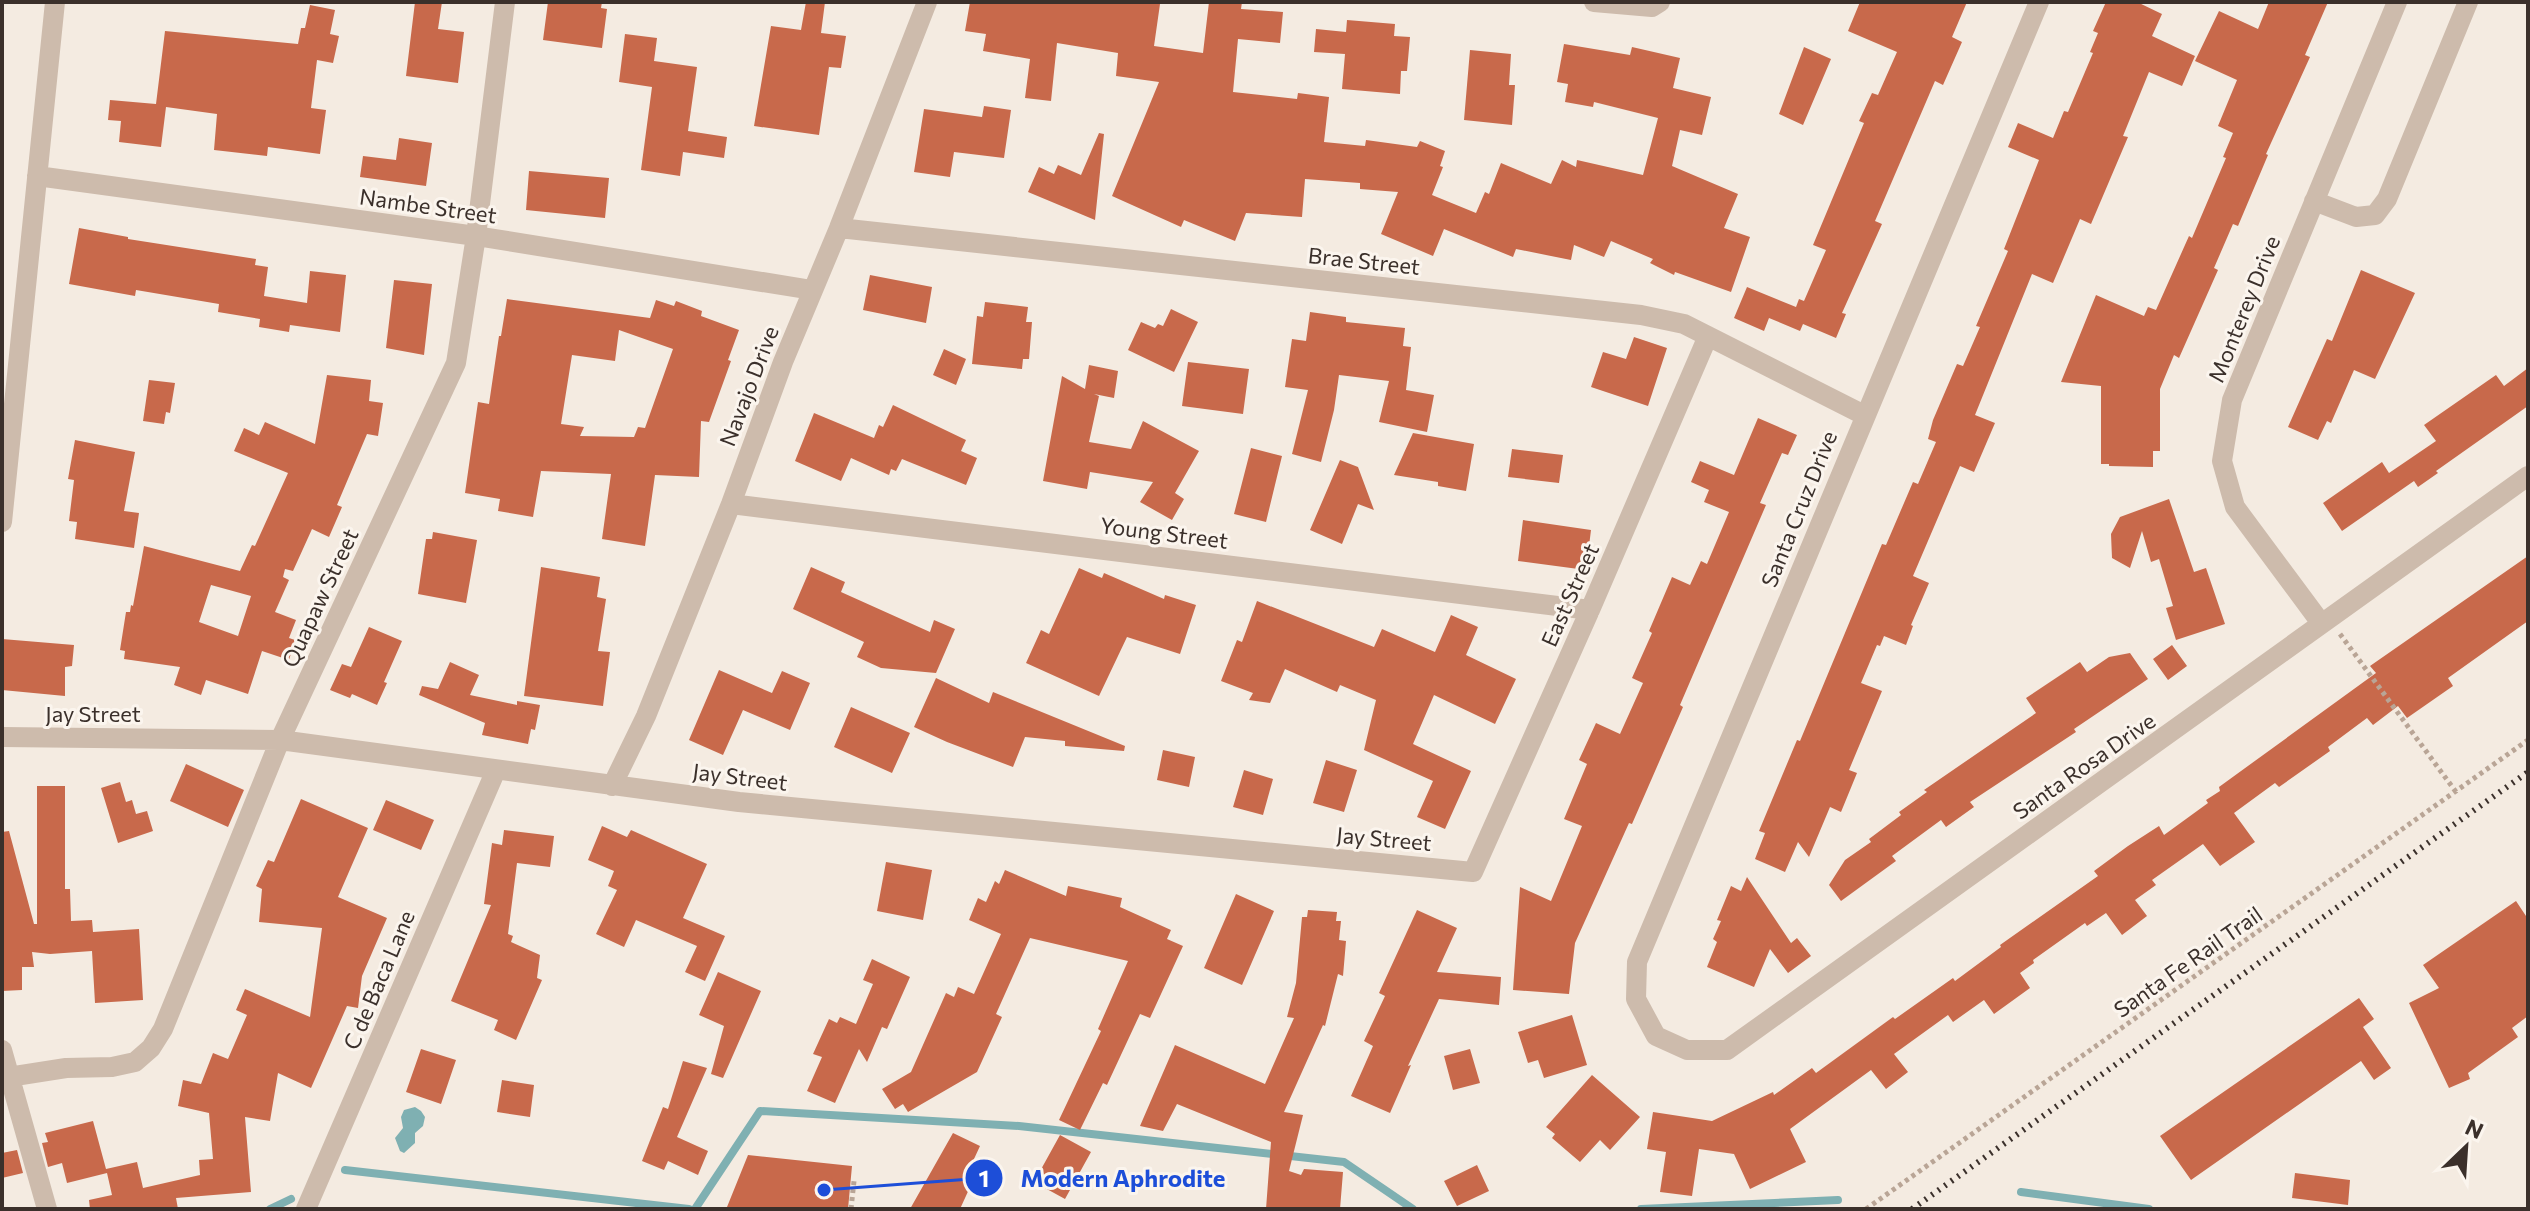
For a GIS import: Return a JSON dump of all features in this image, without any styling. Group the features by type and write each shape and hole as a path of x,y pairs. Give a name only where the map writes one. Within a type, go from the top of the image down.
{"street":[{"path":"2,522 55,2"},
{"name":"Quapaw Street","path":"6,1077 135,1062 151,1048 163,1029 280,740 456,363 476,236 505,2"},
{"name":"Navajo Drive","path":"612,786 646,716 927,2"},
{"path":"1604,3 1652,7 1660,2"},
{"name":"Santa Cruz Drive","path":"1656,1036 1636,999 1637,962 2039,2"},
{"name":"Monterey Drive","path":"2321,623 2235,507 2222,461 2232,400 2397,2"},
{"path":"2314,201 2356,217 2375,215 2387,199 2468,2"},
{"name":"Nambe Street","path":"37,176 476,236 812,290"},
{"name":"Brae Street","path":"839,228 1641,315 1684,324 1864,415"},
{"name":"East Street","path":"1473,872 1708,336"},
{"name":"Santa Rosa Drive","path":"1656,1036 1687,1050 1727,1050 2528,476"},
{"name":"Young Street","path":"731,504 1590,610"},
{"name":"Jay Street","path":"2,737 280,740 739,802 1473,872"},
{"name":"C de Baca Lane","path":"306,1209 496,770"},
{"path":"2,1050 6,1077 47,1209"}],"path":[{"path":"2321,623 2340,633 2456,792"},
{"name":"Santa Fe Rail Trail","path":"1866,1209 2528,740"},
{"path":"851,1209 854,1181"}],"water":[{"path":"415,1107 425,1117 423,1126 415,1133 415,1143 404,1153 400,1151 395,1138 403,1128 401,1117 404,1110"}],"building":[{"path":"415,2 442,2 438,29 464,32 458,83 406,76"},
{"path":"548,2 602,2 601,8 607,9 602,48 543,40"},
{"path":"806,2 825,2 821,33 846,36 841,68 829,67 819,135 754,126 771,26 801,30"},
{"path":"970,2 1160,4 1154,46 1203,53 1209,2 1242,2 1241,9 1283,12 1280,43 1238,39 1233,92 1297,99 1298,93 1329,97 1324,142 1365,146 1366,140 1417,147 1420,141 1445,151 1440,166 1443,167 1432,195 1476,213 1485,192 1489,194 1501,163 1551,184 1562,160 1576,167 1577,160 1643,175 1658,118 1594,102 1593,107 1565,102 1568,84 1557,82 1564,44 1630,55 1632,47 1680,58 1673,88 1711,97 1702,135 1680,130 1672,166 1738,194 1724,228 1750,237 1731,292 1675,272 1674,275 1650,263 1653,259 1611,241 1604,257 1574,245 1571,260 1516,249 1513,257 1444,229 1433,256 1381,234 1398,192 1360,189 1360,183 1305,179 1302,217 1246,213 1235,241 1184,220 1181,227 1112,196 1159,82 1116,76 1118,53 1057,43 1051,101 1025,98 1030,59 983,51 986,34 965,31"},
{"path":"1860,2 1967,2 1952,37 1962,42 1943,85 1935,81 1875,221 1882,224 1842,313 1846,314 1836,338 1803,324 1800,331 1769,318 1764,331 1734,318 1747,287 1796,307 1799,299 1804,301 1826,250 1813,245 1864,123 1859,121 1872,93 1878,95 1897,52 1848,31"},
{"path":"2106,2 2137,2 2162,14 2152,36 2195,56 2182,86 2149,72 2123,136 2128,137 2091,224 2080,219 2053,283 2032,274 1975,415 1995,423 1974,472 1960,466 1913,576 1929,583 1906,645 1884,636 1861,683 1882,691 1849,770 1857,773 1841,812 1830,807 1809,857 1798,842 1785,872 1755,859 1765,833 1759,831 1882,544 1886,545 1913,482 1918,484 1936,442 1928,439 1933,420 1957,364 1963,366 1980,327 1976,326 2008,251 2004,249 2039,160 2008,147 2018,123 2053,138 2064,111 2068,112 2093,53 2090,52 2098,33 2093,31"},
{"path":"2269,2 2328,2 2305,55 2310,57 2266,154 2238,226 2233,224 2214,268 2218,270 2179,358 2174,355 2160,389 2160,451 2153,451 2153,467 2101,464 2101,386 2061,382 2096,295 2144,316 2148,307 2156,310 2189,236 2192,238 2226,158 2223,157 2233,133 2218,126 2237,80 2195,61 2219,11 2258,29"},
{"path":"310,5 335,10 330,34 339,36 333,63 317,60 311,108 326,110 320,154 268,147 267,156 214,150 217,114 166,107 161,147 119,142 121,121 108,120 110,100 156,104 165,31 298,44"},
{"path":"1347,20 1395,24 1394,36 1410,37 1407,71 1401,71 1400,94 1342,89 1345,54 1314,52 1316,29 1346,32"},
{"path":"625,34 657,38 654,61 697,67 688,131 727,137 724,158 683,152 680,176 641,170 652,87 619,82"},
{"path":"1804,47 1831,59 1803,125 1779,114"},
{"path":"1470,50 1511,54 1509,85 1515,85 1512,125 1464,120"},
{"path":"984,106 1011,110 1004,158 954,152 950,177 914,172 924,109 982,117"},
{"path":"1099,133 1104,134 1095,220 1028,192 1039,167 1054,174 1058,165 1081,175"},
{"path":"399,138 432,143 426,186 360,177 363,156 396,160"},
{"path":"529,171 609,178 605,218 526,210"},
{"path":"79,228 256,259 255,265 268,267 264,296 307,303 310,271 346,275 340,332 290,325 289,332 259,327 260,319 218,312 219,304 136,290 135,296 69,284"},
{"path":"2361,270 2415,293 2375,379 2354,370 2331,423 2327,421 2318,440 2288,427 2327,339 2332,341"},
{"path":"870,275 932,287 926,323 863,310"},
{"path":"394,280 432,284 424,355 386,348"},
{"path":"507,299 650,318 656,300 674,306 676,301 702,311 701,316 739,330 709,422 701,421 699,477 655,475 645,546 602,539 611,474 541,471 533,517 498,511 500,499 465,493 478,402 489,404","holes":["619,330 673,349 645,428 638,427 634,437 580,436 584,427 561,424 572,355 615,361"]},
{"path":"985,302 1028,307 1026,322 1032,322 1029,359 1023,359 1022,369 972,364 977,316 983,317"},
{"path":"1171,309 1198,322 1174,372 1128,350 1141,322 1155,328 1158,324 1163,326"},
{"path":"1310,312 1346,317 1346,322 1405,328 1403,346 1411,347 1406,390 1434,395 1427,432 1379,422 1389,381 1339,375 1321,462 1292,454 1308,390 1285,387 1292,339 1306,341"},
{"path":"1634,337 1667,348 1648,406 1591,387 1603,352 1626,359"},
{"path":"944,349 966,359 956,385 933,375"},
{"path":"1188,362 1249,369 1243,414 1182,406"},
{"path":"1089,365 1118,371 1114,398 1094,394 1099,396 1089,442 1131,449 1143,421 1199,451 1175,493 1184,499 1172,520 1140,502 1153,482 1090,472 1087,489 1043,481 1062,376 1085,389"},
{"path":"2528,368 2528,406 2418,487 2414,481 2342,531 2323,503 2382,462 2389,473 2436,441 2424,425 2496,375 2504,386"},
{"path":"327,375 371,380 369,401 383,403 378,436 367,434 337,505 342,507 329,537 312,529 293,571 285,569 283,577 289,580 275,612 296,620 289,638 295,640 289,660 262,651 248,694 206,680 201,695 174,685 180,667 124,659 125,651 120,650 126,612 130,612 133,606 144,546 240,571 252,545 255,546 288,473 234,451 244,428 259,435 265,422 315,444","holes":["211,585 251,596 238,636 199,622"]},
{"path":"149,380 175,383 170,413 166,412 164,424 143,421"},
{"path":"893,405 966,440 961,451 977,458 966,485 902,459 896,471 891,469 889,475 851,458 841,481 795,461 814,413 874,438"},
{"path":"1758,418 1797,435 1788,455 1782,453 1760,503 1766,505 1680,705 1683,707 1575,943 1569,994 1513,990 1520,887 1551,901 1582,826 1564,819 1587,764 1579,760 1596,723 1620,734 1643,683 1632,678 1672,577 1690,585 1701,561 1707,564 1729,512 1704,502 1709,490 1691,482 1700,461 1734,475"},
{"path":"1413,433 1474,444 1466,491 1438,486 1438,482 1394,475"},
{"path":"75,440 135,452 124,511 139,513 134,548 75,539 77,522 69,521 74,480 68,479"},
{"path":"1251,448 1282,456 1266,522 1234,514"},
{"path":"1512,449 1563,455 1559,483 1508,477"},
{"path":"1340,460 1358,467 1374,510 1358,504 1342,544 1310,530"},
{"path":"2169,499 2194,572 2206,568 2225,624 2176,640 2166,608 2173,606 2159,559 2151,562 2142,531 2130,568 2112,558 2111,534 2120,517"},
{"path":"1523,520 1591,530 1586,570 1518,561"},
{"path":"433,532 477,540 466,603 418,594 426,539 432,539"},
{"path":"2528,556 2528,621 2448,678 2453,686 2407,718 2398,706 2373,725 2367,718 2328,747 2330,751 2279,787 2275,783 2234,813 2255,842 2220,866 2203,844 2152,880 2156,885 2135,900 2147,916 2122,935 2106,913 2087,926 2085,923 2033,960 2034,963 2020,973 2030,988 1994,1014 1984,1000 1953,1022 1948,1015 1894,1054 1908,1072 1886,1089 1871,1070 1790,1129 1806,1162 1750,1189 1734,1154 1699,1149 1692,1196 1660,1192 1666,1152 1647,1149 1653,1112 1712,1121 1773,1092 1774,1095 1812,1068 1816,1073 1893,1017 1895,1019 1953,978 1955,981 2098,876 2094,871 2128,846 2159,826 2164,835 2208,803 2206,800 2220,791 2219,787 2376,673 2370,666"},
{"path":"541,567 600,577 597,597 606,599 598,651 610,652 603,706 524,696"},
{"path":"811,567 845,582 841,592 930,632 934,620 955,629 936,673 881,668 857,657 864,642 793,609"},
{"path":"1079,568 1102,578 1104,573 1164,599 1165,595 1196,605 1180,654 1127,637 1099,696 1026,663 1041,630 1049,634"},
{"path":"1257,601 1374,647 1382,629 1435,652 1451,615 1478,627 1466,655 1516,679 1495,724 1434,695 1413,744 1471,771 1445,829 1417,817 1433,781 1364,750 1376,700 1340,685 1337,692 1285,669 1270,703 1249,700 1253,693 1221,681 1237,640 1242,642"},
{"path":"369,627 402,641 377,705 352,694 350,698 330,690 342,664 351,667"},
{"path":"2,639 74,645 72,666 65,667 65,696 2,690"},
{"path":"2172,645 2187,666 2168,680 2153,659"},
{"path":"2130,653 2148,679 2074,729 2076,732 1970,802 1974,807 1946,827 1941,820 1892,856 1896,861 1841,901 1829,885 1845,860 1871,842 1869,839 1901,815 1899,812 1927,792 1924,790 2036,713 2026,698 2080,662 2087,672 2109,657"},
{"path":"450,662 479,675 470,695 517,705 517,701 540,705 535,730 531,729 528,744 482,735 485,723 419,695 422,686 438,689"},
{"path":"719,670 772,693 782,671 810,683 790,730 743,710 723,755 689,740"},
{"path":"936,678 989,703 993,692 1125,746 1124,751 1065,746 1065,741 1025,737 1013,767 947,742 914,727"},
{"path":"851,707 910,733 892,773 834,747"},
{"path":"1163,750 1195,757 1189,787 1157,780"},
{"path":"1326,760 1357,770 1344,812 1313,803"},
{"path":"186,764 244,790 228,827 170,801"},
{"path":"1244,770 1273,779 1263,815 1233,807"},
{"path":"120,782 126,802 132,800 136,814 147,811 153,831 118,843 101,788"},
{"path":"37,786 65,786 65,889 70,889 71,921 92,920 93,932 139,929 143,1000 95,1003 92,951 32,952 34,967 22,967 22,990 2,991 2,832 9,831 34,924 37,924"},
{"path":"301,799 368,828 338,897 387,918 362,976 358,1008 347,1006 311,1088 278,1073 270,1121 245,1117 251,1192 176,1198 178,1209 90,1209 89,1200 112,1195 107,1173 67,1183 62,1163 48,1167 42,1143 48,1142 45,1133 93,1121 106,1169 137,1162 143,1188 200,1175 199,1160 213,1159 209,1113 178,1106 183,1080 201,1084 213,1053 228,1059 247,1015 236,1010 245,989 310,1017 322,928 259,922 262,889 256,886 268,860 274,862"},
{"path":"386,800 434,820 421,850 373,830"},
{"path":"602,826 627,837 631,830 707,864 683,918 725,936 705,981 685,972 697,946 636,920 624,947 596,934 617,890 608,886 614,871 588,860"},
{"path":"504,830 554,836 550,867 517,863 508,934 513,936 511,942 540,955 537,978 542,980 516,1040 494,1030 498,1020 451,1001 491,905 484,904 492,843 502,845"},
{"path":"886,862 932,870 923,920 877,911"},
{"path":"1005,870 1066,896 1068,886 1122,898 1120,907 1171,930 1167,939 1183,946 1150,1018 1140,1014 1107,1085 1103,1083 1080,1130 1059,1120 1101,1031 1098,1029 1128,961 1030,938 996,1014 1002,1017 977,1072 908,1112 903,1104 895,1109 882,1089 911,1072 946,993 954,997 958,987 974,994 1001,934 969,920 978,898 986,902 995,881 999,884"},
{"path":"1747,877 1791,943 1797,938 1811,956 1788,973 1770,949 1754,987 1707,967 1717,942 1713,939 1721,921 1717,920 1731,886 1741,891"},
{"path":"1236,894 1274,911 1242,985 1204,968"},
{"path":"2516,901 2528,919 2528,1016 2512,1028 2518,1037 2468,1073 2470,1079 2449,1088 2409,1003 2439,988 2423,965"},
{"path":"1308,910 1337,912 1336,921 1341,921 1339,940 1346,941 1343,976 1338,974 1325,1026 1284,1112 1303,1115 1289,1171 1301,1175 1304,1169 1343,1172 1340,1209 1266,1209 1271,1142 1177,1104 1163,1131 1140,1126 1175,1045 1265,1084 1294,1018 1287,1017 1296,983 1302,917 1307,917"},
{"path":"1417,910 1457,928 1437,972 1501,977 1499,1005 1439,999 1390,1113 1351,1096 1373,1046 1364,1041 1385,996 1379,993"},
{"path":"872,959 910,977 887,1029 882,1027 867,1062 859,1049 835,1103 807,1091 822,1057 813,1054 829,1019 837,1023 840,1017 856,1024 873,984 863,980"},
{"path":"718,972 761,991 723,1078 711,1074 724,1026 699,1015"},
{"path":"2359,998 2374,1019 2363,1027 2391,1068 2374,1080 2361,1061 2191,1180 2160,1136"},
{"path":"1572,1015 1587,1065 1544,1078 1538,1060 1528,1063 1518,1032"},
{"path":"421,1049 456,1060 441,1104 406,1092"},
{"path":"1470,1049 1480,1083 1453,1090 1444,1056"},
{"path":"683,1061 707,1068 677,1137 708,1151 698,1175 668,1161 664,1170 642,1161 663,1107 668,1109"},
{"path":"1592,1075 1640,1117 1610,1150 1600,1140 1580,1162 1552,1138 1555,1134 1546,1127"},
{"path":"502,1080 534,1085 530,1117 497,1112"},
{"path":"953,1133 980,1146 974,1159 981,1163 960,1209 910,1209"},
{"path":"1060,1135 1091,1152 1065,1199 1034,1182"},
{"path":"17,1150 23,1173 2,1178 2,1153"},
{"path":"748,1155 852,1166 848,1209 727,1207"},
{"path":"1477,1165 1489,1191 1457,1206 1444,1181"},
{"path":"2295,1173 2350,1180 2348,1205 2292,1198"}],"waterway":[{"path":"695,1209 760,1111 1019,1126 1344,1162 1413,1209"},
{"path":"345,1170 689,1209"},
{"path":"2021,1192 2149,1209"},
{"path":"270,1209 291,1199"},
{"path":"1641,1209 1838,1200"}],"railway":[{"path":"1912,1209 2528,772"}],"place":[{"name":"Modern Aphrodite","path":"824,1190"}]}
